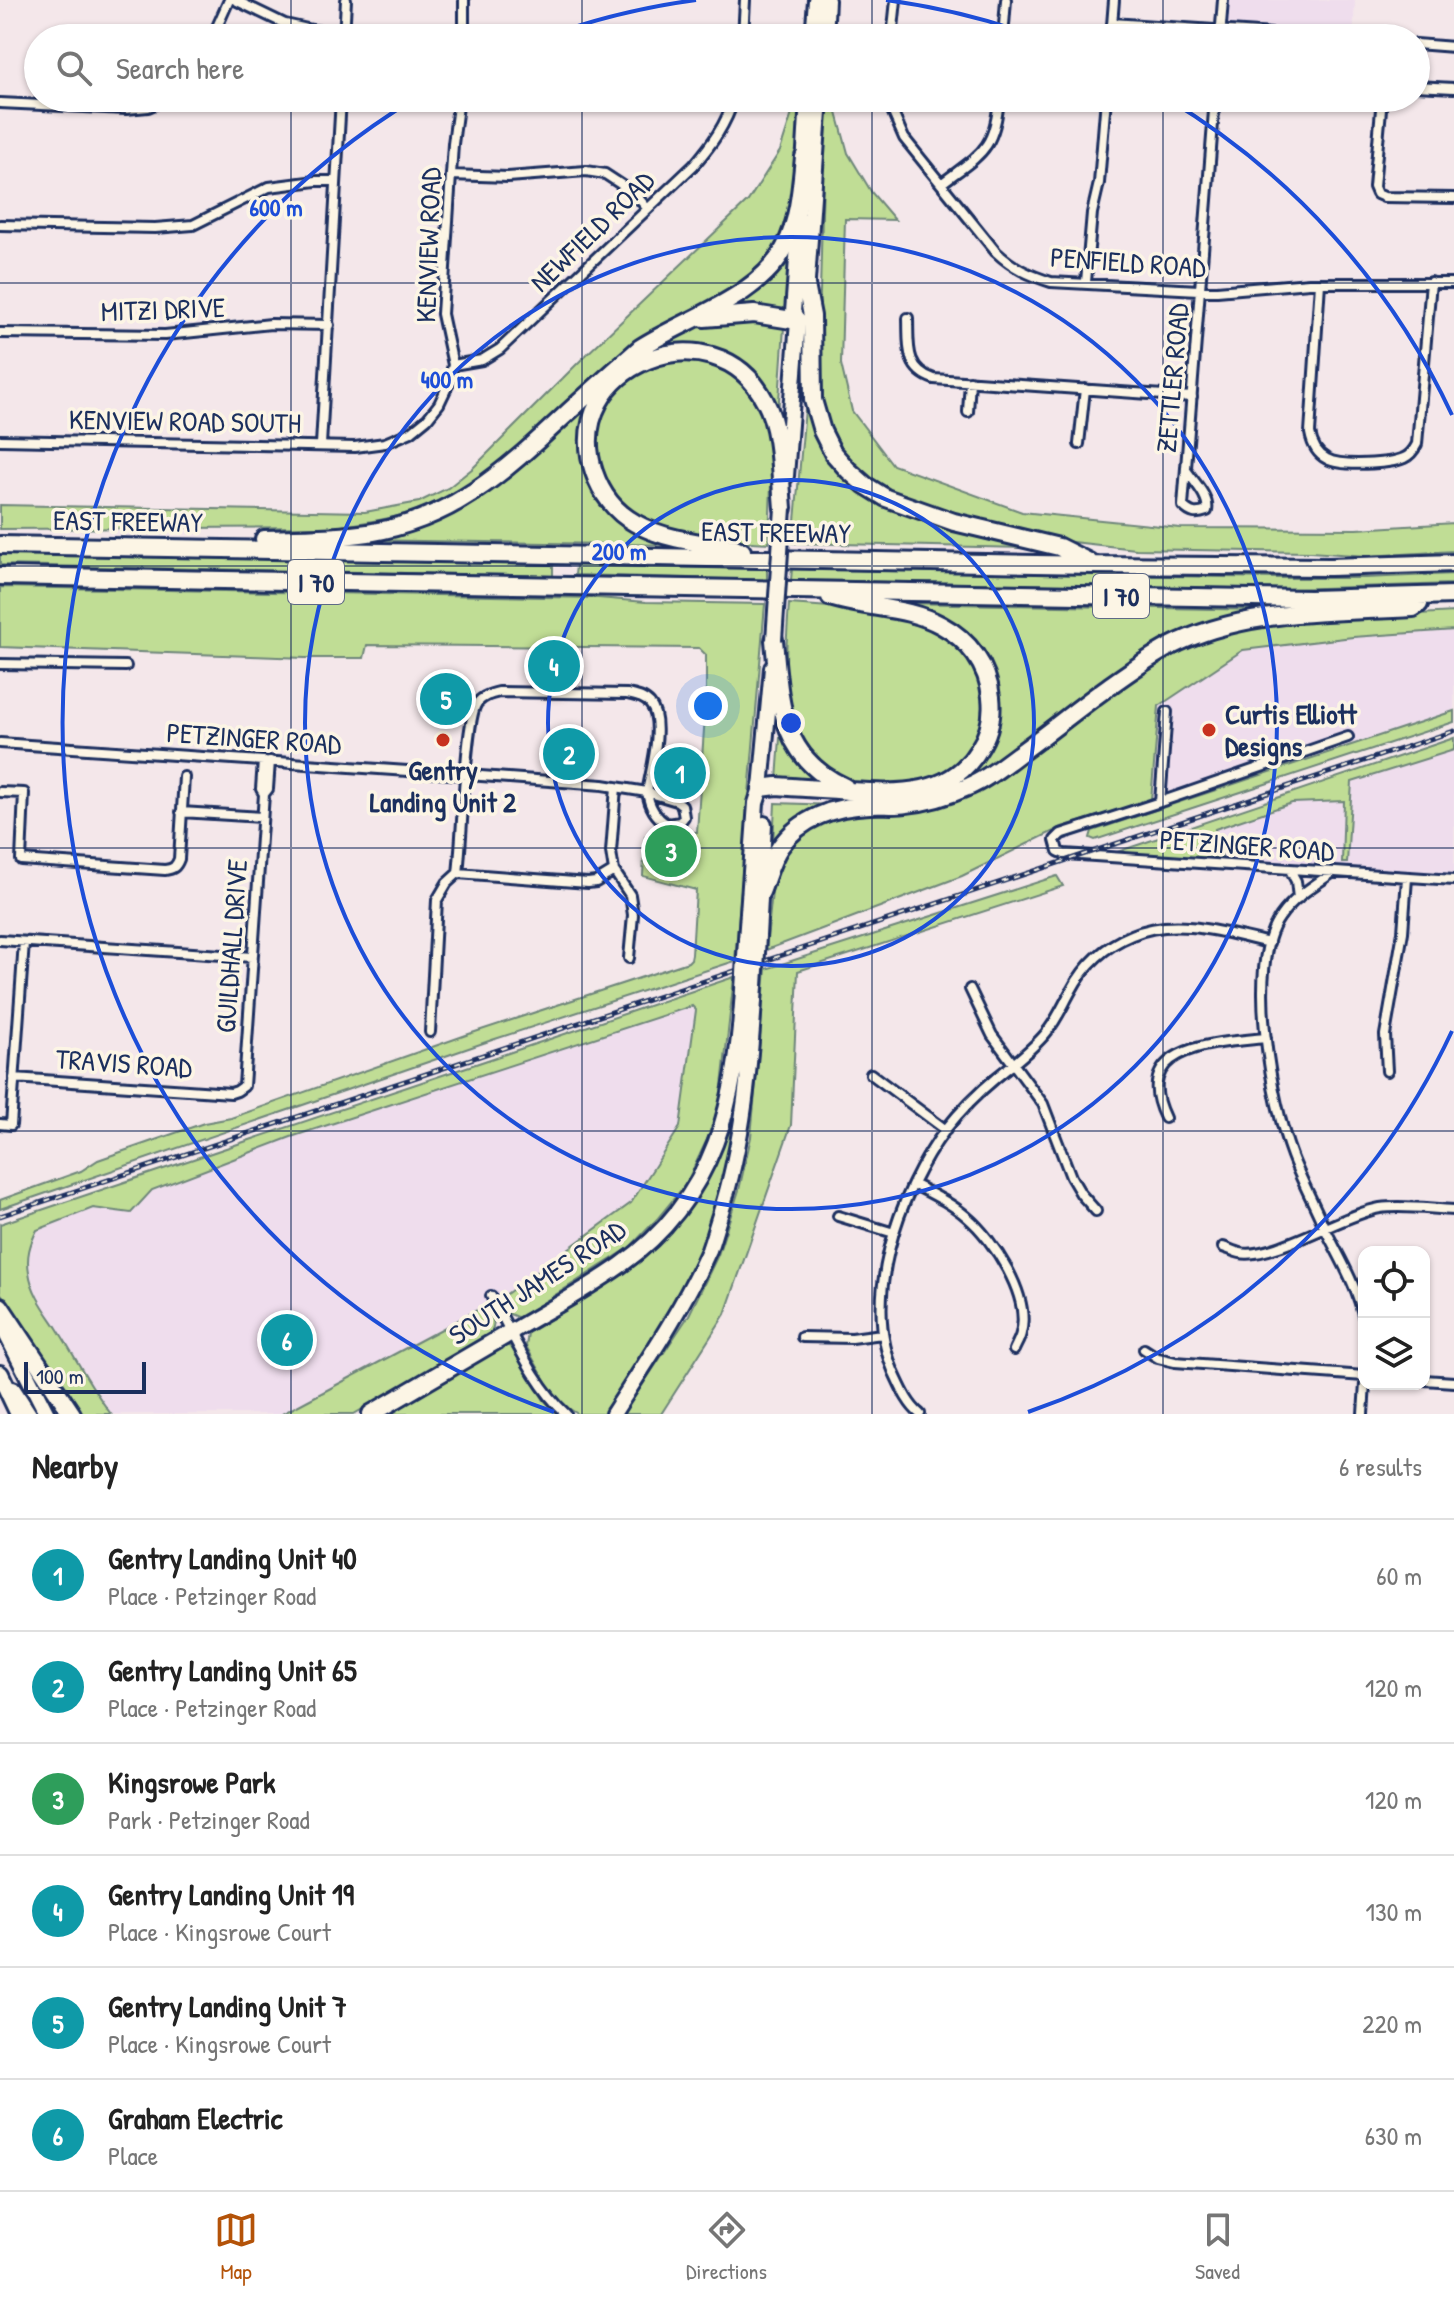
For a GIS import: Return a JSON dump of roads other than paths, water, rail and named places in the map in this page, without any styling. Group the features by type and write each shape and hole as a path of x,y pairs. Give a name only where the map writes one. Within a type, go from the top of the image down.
{"highway":[{"path":"229,548 262,539 370,532 408,523 449,507 507,469 640,348 752,285 778,259 793,227 804,157"},
{"path":"806,285 812,316 813,400 822,431 833,453 848,470 886,498 954,522 1059,547 1094,565"},
{"path":"691,320 754,314 798,321"},
{"path":"758,558 735,548 663,535 632,522 618,511 602,490 592,464 590,434 599,402 626,371 654,357 677,352 694,353 732,366 753,383 770,412 783,508"},
{"name":"EAST FREEWAY","path":"0,545 1094,565 1330,567 1454,563"},
{"name":"EAST FREEWAY","path":"0,576 1310,599 1454,595"},
{"path":"761,788 777,786 908,792 938,786 965,768 982,745 990,719 990,689 984,668 963,640 943,626 905,612 843,601 809,590"},
{"path":"761,892 775,856 797,828 826,812 869,805 918,803 973,785 1141,664 1202,632 1237,622 1296,613 1413,608 1433,596"},
{"path":"774,640 779,695 793,742 815,771 853,791"},
{"path":"761,788 776,795 869,805"},
{"path":"0,1306 72,1414"},
{"name":"SOUTH JAMES ROAD","path":"371,1414 511,1332"},
{"path":"0,1371 19,1414"}],"main road":[{"path":"814,24 816,0"},
{"path":"826,24 827,0"},
{"name":"SOUTH JAMES ROAD","path":"798,321 793,312 807,112"},
{"name":"SOUTH JAMES ROAD","path":"613,1414 670,1327 710,1249 740,1139 750,1059 749,988 756,803 761,788 798,321 804,313 819,112"},
{"name":"SOUTH JAMES ROAD","path":"752,938 761,892 765,802 761,788"},
{"name":"SOUTH JAMES ROAD","path":"511,1332 623,1264 663,1228 683,1204 715,1147 727,1111 749,988"},
{"path":"0,1322 47,1414"},
{"path":"0,1371 29,1414"}],"street":[{"path":"219,24 232,0 285,24"},
{"path":"345,24 346,0"},
{"path":"464,0 464,24"},
{"path":"744,24 745,0"},
{"path":"893,24 896,0"},
{"path":"1004,24 1006,0"},
{"path":"1114,0 1112,23 1122,24"},
{"path":"1221,24 1223,0"},
{"path":"1430,45 1454,47"},
{"path":"1430,87 1454,88"},
{"path":"0,103 24,104"},
{"path":"321,445 340,112"},
{"name":"KENVIEW ROAD","path":"453,365 442,314 456,112"},
{"name":"NEWFIELD ROAD","path":"453,365 482,360 500,349 694,165 713,143 729,112"},
{"name":"PENFIELD ROAD","path":"893,112 904,138 996,252 1010,266 1028,275 1051,282 1217,291 1320,283 1454,283"},
{"path":"941,184 977,157 990,142 997,112"},
{"path":"1086,282 1105,112"},
{"name":"ZETTLER ROAD","path":"1186,470 1206,498 1209,505 1207,511 1190,513 1183,506 1214,112"},
{"path":"1381,112 1374,187 1377,194 1384,197 1454,198"},
{"path":"451,175 508,177 586,171 605,174 634,193 647,208"},
{"path":"0,225 155,228 193,225 269,187 336,181"},
{"path":"1320,283 1310,425 1312,441 1320,455 1332,462 1346,464 1395,461 1410,454 1417,444 1431,282"},
{"path":"908,318 910,355 914,366 923,375 934,379 1192,397"},
{"name":"MITZI DRIVE","path":"0,333 165,335 271,324 329,325"},
{"name":"KENVIEW ROAD SOUTH","path":"0,440 370,446 399,438 427,419 439,404 453,365"},
{"path":"968,412 970,381"},
{"path":"1079,444 1085,389"},
{"path":"0,664 126,666"},
{"path":"430,1032 437,900 447,883 458,873 471,717 476,704 486,695 499,692 640,696 650,704 656,715 647,792"},
{"path":"1167,712 1160,802 1348,737"},
{"name":"PETZINGER ROAD","path":"0,743 616,787 647,792 677,801 682,805 684,817 674,825 662,821 649,802 647,792"},
{"name":"GUILDHALL DRIVE","path":"231,1093 244,1086 264,794 261,789 266,761"},
{"path":"0,792 24,793 21,860 171,869 179,859 184,777"},
{"path":"616,787 611,852 614,871 630,895 633,915 629,958"},
{"name":"PETZINGER ROAD","path":"1160,802 1061,834 1055,840 1058,851 1064,854 1454,880"},
{"path":"181,812 262,817"},
{"path":"1290,870 1296,881 1298,898"},
{"path":"458,873 588,883 596,882 614,871"},
{"path":"1332,873 1298,898 1280,916 1269,943 1264,964 1266,1038 1292,1156 1354,1287 1364,1318"},
{"path":"1387,1071 1385,1035 1403,932 1407,878"},
{"path":"913,1412 893,1372 882,1334 882,1292 894,1233 913,1184 946,1130 978,1095 1048,1031 1083,971 1100,954 1134,934 1167,927 1185,927 1269,943"},
{"path":"0,940 252,957"},
{"path":"0,1124 11,1125 24,942"},
{"path":"970,989 992,1035 1043,1104 1071,1177 1096,1211"},
{"path":"1165,1118 1157,1102 1157,1084 1164,1068 1173,1059 1195,1047 1266,1038"},
{"path":"871,1074 946,1130"},
{"name":"TRAVIS ROAD","path":"14,1078 231,1093"},
{"path":"913,1184 948,1202 967,1217 1001,1256 1018,1294 1022,1313 1021,1333 1014,1350"},
{"path":"1223,1247 1241,1254 1259,1253 1325,1229 1347,1217 1379,1209 1454,1210"},
{"path":"838,1216 894,1233"},
{"path":"491,1296 542,1386 566,1414"},
{"path":"802,1337 852,1338 882,1334"},
{"path":"1144,1349 1158,1358 1175,1362 1358,1376"},
{"path":"1430,1380 1454,1382"},
{"path":"1363,1414 1365,1390"}],"railway":[{"path":"0,1216 1454,731"}],"place":[{"name":"Gentry Landing Unit 19","path":"554,666"},
{"name":"Gentry Landing Unit 7","path":"446,699"},
{"name":"Curtis Elliott Designs","path":"1209,730"},
{"name":"Gentry Landing Unit 2","path":"443,740"},
{"name":"Gentry Landing Unit 65","path":"569,754"},
{"name":"Gentry Landing Unit 40","path":"680,773"},
{"name":"Kingsrowe Park","path":"671,851"},
{"name":"Graham Electric","path":"287,1340"}]}
